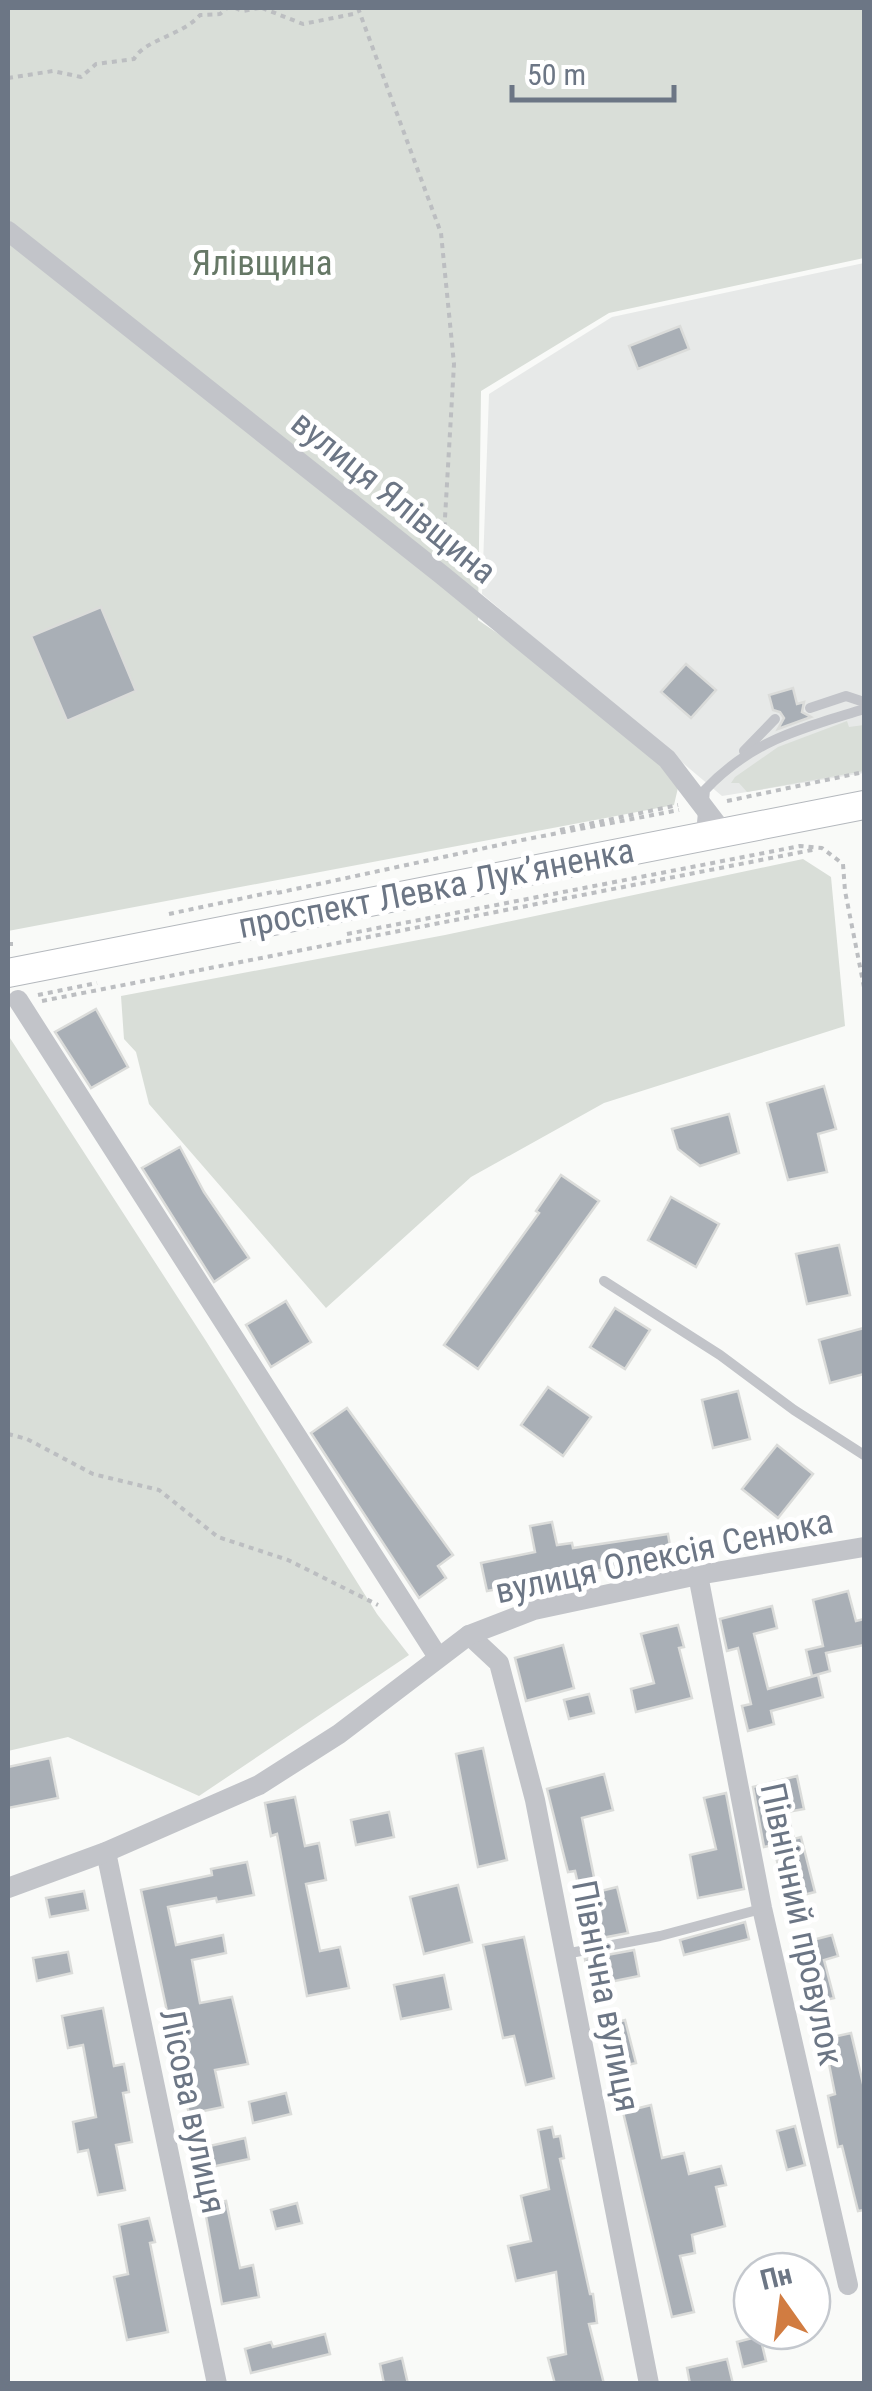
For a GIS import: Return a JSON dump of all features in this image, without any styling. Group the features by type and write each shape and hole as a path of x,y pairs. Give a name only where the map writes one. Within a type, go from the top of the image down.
{"main road":[{"name":"проспект Левка Лукʼяненка","path":"8,972 864,804"}],"street":[{"name":"вулиця Ялівщина","path":"8,231 667,759 702,804 711,832"},
{"path":"20,1002 438,1657"},
{"name":"вулиця Олексія Сенюка","path":"8,1888 106,1852 258,1785 339,1734 469,1635 534,1610 698,1575 864,1547"},
{"name":"Північний провулок","path":"698,1575 762,1908 848,2284"},
{"name":"Північна вулиця","path":"469,1635 499,1662 535,1800 649,2384"},
{"name":"Лісова вулиця","path":"106,1852 217,2384"}],"lane":[{"path":"810,708 846,696 864,706"},
{"path":"737,758 864,706"},
{"path":"702,804 705,790 774,720"},
{"path":"604,1280 864,1456"},
{"path":"565,1954 660,1936 762,1908"}],"path":[{"path":"8,78 54,71 81,77 96,64 134,59 139,50 189,27 200,15 220,14 227,8"},
{"path":"235,8 261,8 303,24 359,10 441,232 454,364 442,575"},
{"path":"172,917 506,843 864,772"},
{"path":"155,917 702,804"},
{"path":"20,1002 822,848 843,864 864,987"},
{"path":"8,947 22,946"},
{"path":"8,1434 26,1439 94,1474 159,1490 218,1537 288,1560 415,1621"}],"shaded area":[{"path":"864,263 864,773 722,796 482,594 489,394 612,317"}],"green space":[{"name":"Ялівщина","path":"8,8 864,8 864,258 609,313 481,391 478,620 537,660 680,779 674,805 8,931"},
{"path":"847,721 849,727 864,725 864,771 747,792 739,783 731,783 778,747"},
{"path":"803,859 831,877 845,1026 604,1103 471,1177 326,1308 149,1104 136,1052 124,1039 121,996 445,935"},
{"path":"8,1035 377,1614 409,1655 199,1796 68,1737 8,1751"}],"building":[{"path":"680,326 689,349 638,369 629,346"},
{"path":"101,607 136,691 67,721 31,636"},
{"path":"686,664 716,690 691,718 661,692"},
{"path":"793,688 797,704 804,702 802,712 811,717 778,729 784,718 773,710 769,695"},
{"path":"96,1009 128,1067 91,1088 55,1032"},
{"path":"824,1086 836,1129 818,1134 827,1172 788,1180 767,1103"},
{"path":"729,1114 739,1153 700,1166 678,1149 672,1129"},
{"path":"180,1147 204,1192 249,1258 214,1282 142,1168"},
{"path":"561,1175 599,1201 478,1369 444,1345 539,1213 536,1211"},
{"path":"671,1197 719,1224 696,1267 648,1240"},
{"path":"839,1245 850,1295 807,1304 796,1254"},
{"path":"286,1301 311,1342 271,1367 246,1325"},
{"path":"615,1308 650,1330 625,1369 590,1347"},
{"path":"864,1328 864,1374 830,1383 819,1340"},
{"path":"548,1387 591,1417 563,1456 521,1425"},
{"path":"738,1391 750,1439 713,1448 702,1400"},
{"path":"347,1408 453,1555 438,1566 446,1578 419,1598 311,1433"},
{"path":"777,1445 813,1474 778,1518 742,1489"},
{"path":"552,1522 557,1545 572,1543 573,1548 668,1534 672,1557 487,1591 481,1563 535,1552 530,1526"},
{"path":"848,1591 856,1621 864,1619 864,1645 826,1653 830,1671 812,1676 806,1650 823,1646 813,1600"},
{"path":"772,1606 777,1628 754,1634 768,1689 818,1675 823,1697 771,1711 774,1724 748,1731 742,1706 751,1704 738,1648 727,1651 720,1619"},
{"path":"678,1625 684,1647 679,1648 692,1698 636,1712 631,1689 654,1683 641,1634"},
{"path":"563,1645 574,1688 526,1701 515,1658"},
{"path":"589,1694 594,1713 569,1719 564,1700"},
{"path":"483,1748 507,1860 478,1867 456,1754"},
{"path":"50,1758 58,1798 8,1808 8,1767"},
{"path":"604,1774 613,1810 582,1818 597,1892 617,1887 628,1933 591,1940 575,1871 568,1872 547,1789"},
{"path":"797,1776 804,1809 787,1812 794,1839 801,1837 815,1892 799,1896 795,1878 782,1881 773,1845 764,1847 753,1787"},
{"path":"726,1793 744,1889 698,1898 690,1855 716,1849 704,1798"},
{"path":"295,1797 305,1846 319,1843 326,1880 306,1884 320,1951 340,1947 349,1988 307,1996 277,1834 271,1836 265,1803"},
{"path":"389,1812 394,1837 356,1845 351,1820"},
{"path":"247,1862 254,1895 168,1907 176,1945 223,1935 226,1953 192,1960 200,2003 232,1997 248,2064 215,2070 223,2107 189,2114 141,1890 212,1875 211,1869"},
{"path":"458,1885 472,1942 424,1954 410,1897"},
{"path":"84,1891 88,1910 50,1917 46,1898"},
{"path":"745,1922 749,1939 684,1955 680,1940"},
{"path":"832,1935 838,1956 824,1960 834,1998 808,2004 793,1945"},
{"path":"524,1937 554,2078 526,2085 514,2036 503,2038 483,1945"},
{"path":"634,1950 639,1976 590,1986 585,1959"},
{"path":"68,1952 72,1973 37,1981 33,1958"},
{"path":"444,1975 451,2009 401,2019 394,1985"},
{"path":"103,2008 114,2066 124,2064 129,2092 123,2093 132,2142 116,2145 125,2190 98,2195 88,2150 78,2152 73,2122 96,2117 83,2045 68,2048 62,2016"},
{"path":"625,2020 636,2063 614,2068 603,2026"},
{"path":"851,2033 864,2088 864,2210 858,2211 842,2146 838,2147 828,2096 835,2094 824,2039"},
{"path":"286,2093 291,2114 253,2123 249,2102"},
{"path":"651,2105 662,2158 684,2153 689,2174 721,2166 726,2185 716,2187 725,2226 692,2235 695,2253 680,2256 694,2312 672,2317 623,2112"},
{"path":"795,2126 805,2165 787,2170 777,2131"},
{"path":"552,2127 554,2137 560,2136 564,2158 560,2159 593,2294 597,2323 589,2324 604,2384 555,2384 548,2358 566,2354 556,2272 516,2281 508,2246 531,2241 521,2196 549,2189 538,2130"},
{"path":"245,2138 249,2159 197,2170 192,2150"},
{"path":"226,2201 240,2268 253,2265 259,2297 222,2304 204,2205"},
{"path":"297,2203 302,2223 276,2229 271,2210"},
{"path":"149,2218 155,2242 150,2243 168,2332 127,2340 114,2277 128,2274 119,2225"},
{"path":"325,2334 330,2354 251,2373 245,2349 271,2342 273,2347"},
{"path":"739,2351 764,2351 766,2361 743,2367"},
{"path":"402,2358 408,2384 384,2384 380,2364"},
{"path":"727,2359 733,2384 690,2384 687,2368"}]}
